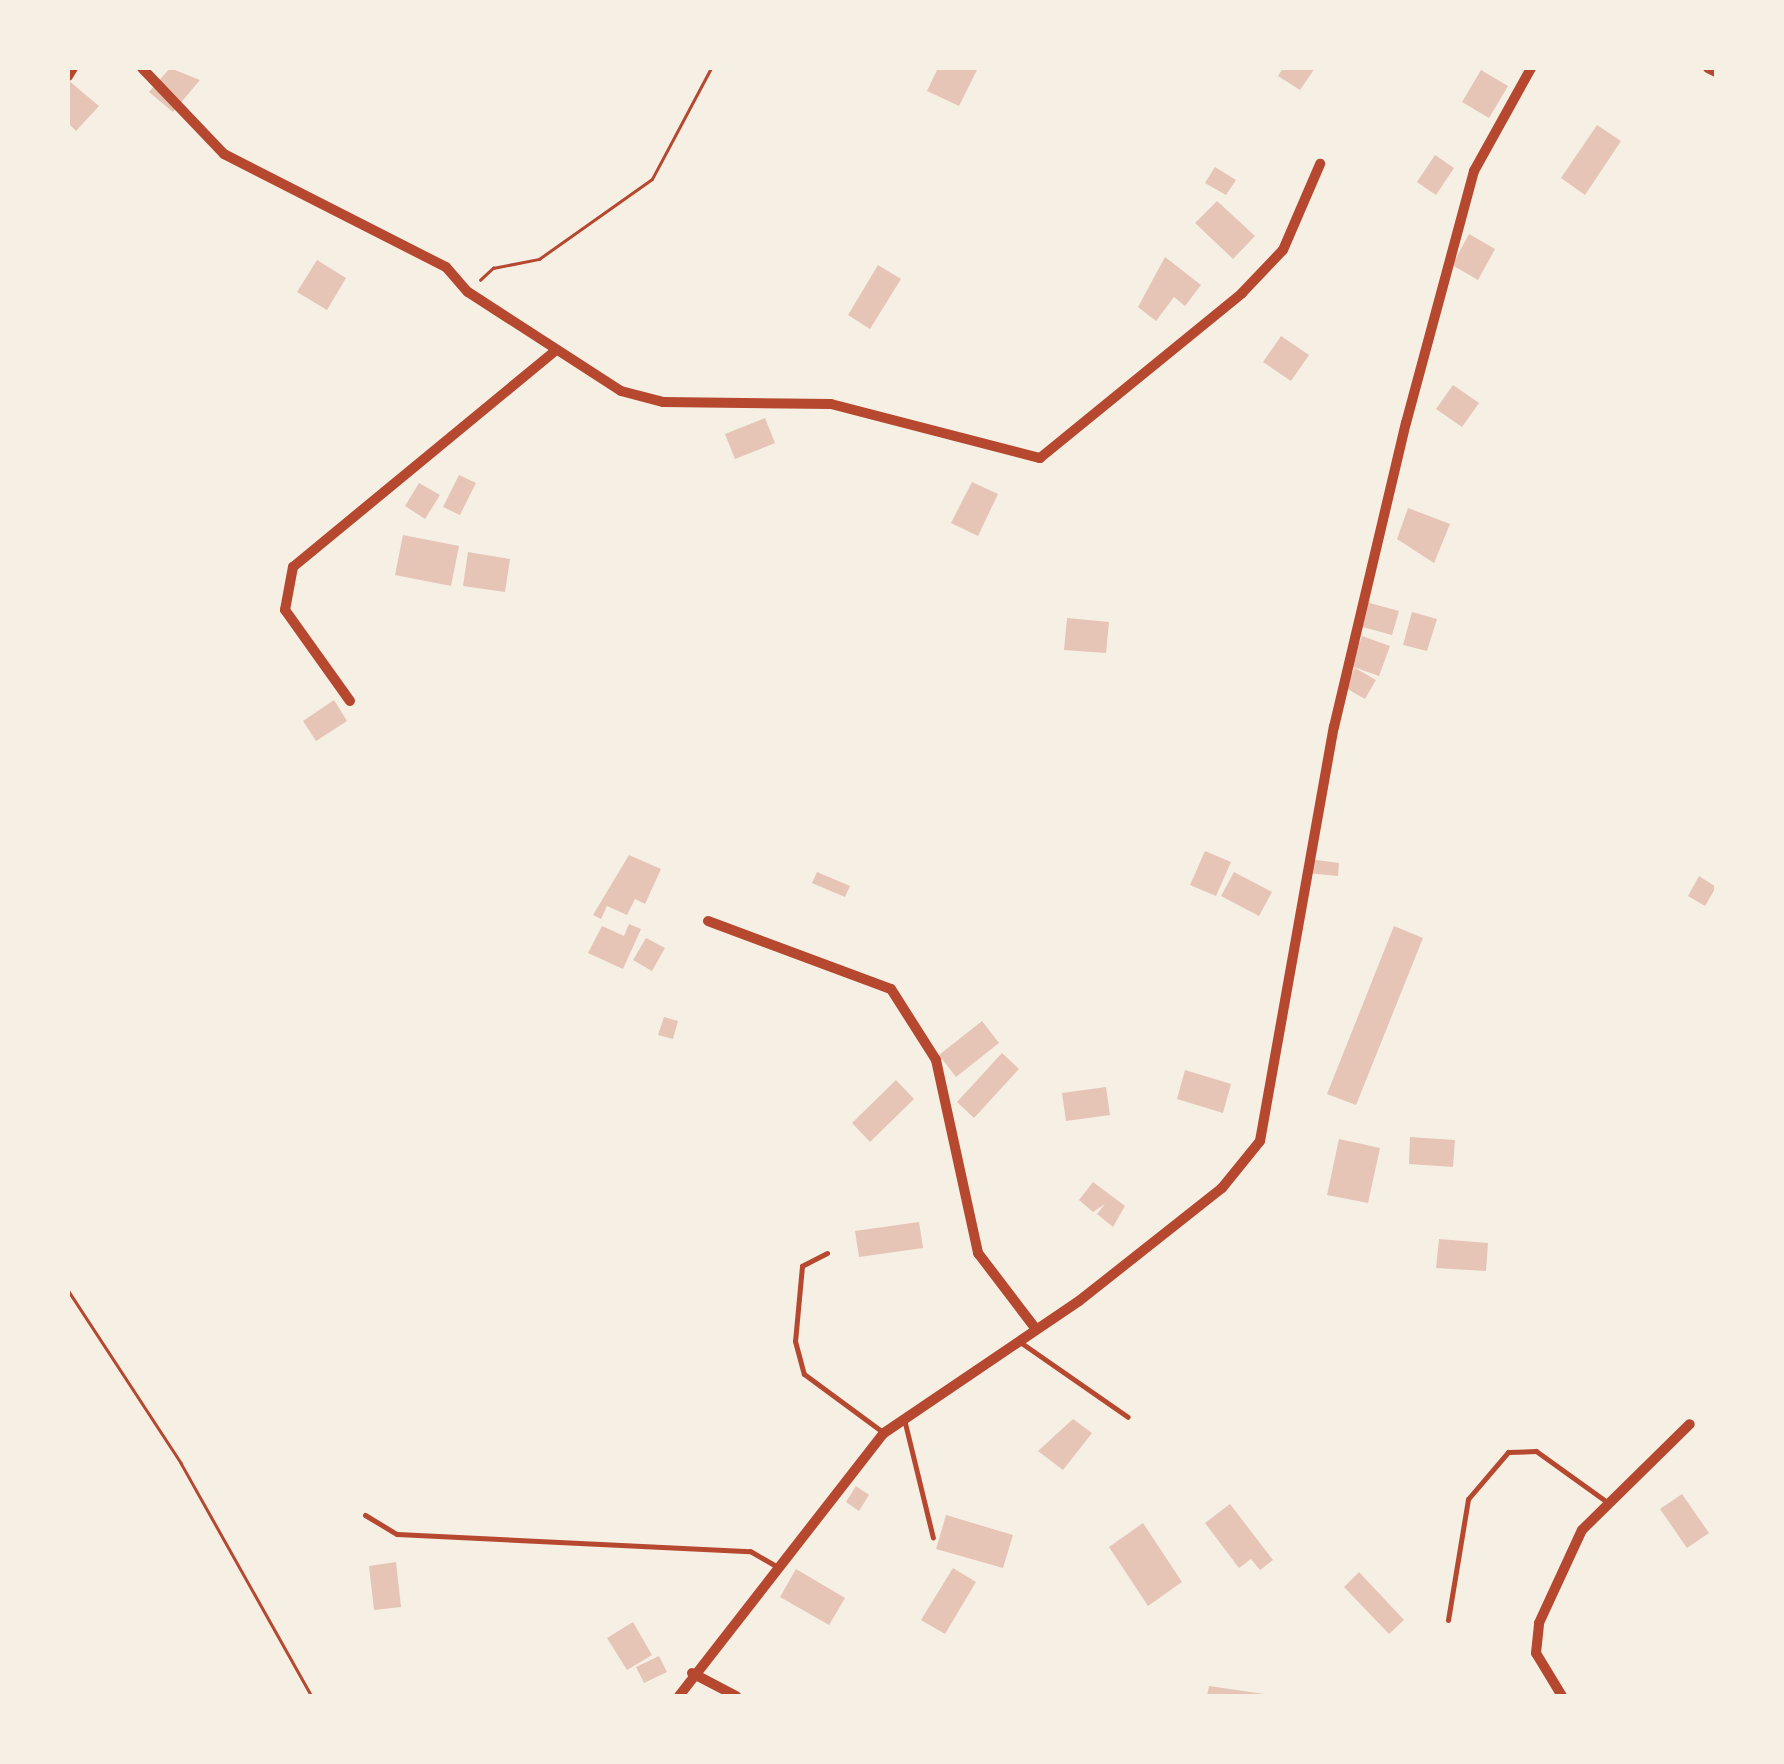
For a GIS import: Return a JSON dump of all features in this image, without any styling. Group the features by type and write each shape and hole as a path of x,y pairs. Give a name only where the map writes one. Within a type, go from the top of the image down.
{"street":[{"path":"68,76 73,68"},
{"path":"142,68 224,154 446,267 468,292 547,339 554,352 621,391 663,402 831,404 1040,458 1242,293 1283,250 1320,164"},
{"path":"679,1696 774,1565 884,1433 1036,1328 1222,1188 1272,1116 1285,995 1364,592 1474,171 1531,68"},
{"path":"1708,68 1716,72"},
{"path":"350,701 286,610 293,567 554,352"},
{"path":"708,921 850,968 900,1001 920,1024 952,1111 963,1212 978,1253 1036,1328"},
{"path":"1562,1696 1536,1653 1539,1624 1582,1530 1606,1502 1690,1424"},
{"path":"692,1673 736,1696"}],"lane":[{"path":"827,1253 802,1266 795,1341 804,1374 884,1433"},
{"path":"1018,1340 1128,1417"},
{"path":"904,1419 932,1538"},
{"path":"1448,1620 1468,1499 1508,1452 1536,1451 1606,1502"},
{"path":"365,1515 396,1534 750,1551 774,1565"}],"path":[{"path":"468,292 493,268 540,258 652,180 711,68"},
{"path":"68,1290 181,1463 312,1696"}],"building":[{"path":"170,68 200,80 173,112 149,92"},
{"path":"938,68 978,68 959,106 927,91"},
{"path":"1283,68 1315,68 1300,90 1278,76"},
{"path":"1481,70 1508,86 1489,118 1462,102"},
{"path":"68,80 99,106 76,131 68,123"},
{"path":"1597,125 1621,141 1585,195 1561,178"},
{"path":"1435,155 1454,168 1436,195 1417,182"},
{"path":"1215,167 1236,180 1226,195 1205,183"},
{"path":"1217,201 1255,236 1233,259 1195,223"},
{"path":"1469,234 1495,249 1478,280 1452,265"},
{"path":"1165,257 1201,285 1185,306 1174,297 1156,321 1138,307"},
{"path":"317,260 346,278 327,310 297,292"},
{"path":"878,265 901,279 870,329 848,315"},
{"path":"1281,336 1309,355 1291,381 1263,362"},
{"path":"1453,385 1479,403 1462,427 1436,409"},
{"path":"765,418 775,443 735,459 725,434"},
{"path":"459,475 476,483 460,515 443,507"},
{"path":"972,482 998,494 978,536 951,523"},
{"path":"419,483 440,495 425,519 405,506"},
{"path":"1408,508 1450,524 1434,563 1397,539"},
{"path":"403,535 459,546 451,586 395,575"},
{"path":"468,552 510,559 505,592 463,586"},
{"path":"1366,602 1399,611 1392,635 1359,626"},
{"path":"1412,612 1437,619 1427,651 1403,645"},
{"path":"1067,618 1109,622 1106,653 1064,650"},
{"path":"1362,636 1390,646 1379,676 1351,666"},
{"path":"1355,668 1376,680 1365,699 1344,687"},
{"path":"334,700 347,721 316,741 303,721"},
{"path":"1205,851 1231,862 1216,896 1190,885"},
{"path":"629,855 661,869 645,904 635,899 627,915 607,906 601,919 593,915"},
{"path":"1309,859 1339,863 1338,876 1307,873"},
{"path":"817,872 850,886 845,897 812,883"},
{"path":"1234,872 1272,892 1259,916 1221,896"},
{"path":"1699,876 1716,887 1705,906 1688,896"},
{"path":"629,924 641,929 623,969 588,953 602,926 624,936"},
{"path":"1394,926 1423,938 1356,1105 1327,1094"},
{"path":"646,938 665,948 652,971 633,960"},
{"path":"664,1017 678,1021 673,1039 658,1035"},
{"path":"982,1021 999,1043 956,1077 939,1055"},
{"path":"1002,1053 1019,1069 974,1118 957,1102"},
{"path":"1185,1070 1231,1084 1223,1113 1177,1099"},
{"path":"896,1080 914,1099 870,1142 852,1123"},
{"path":"1106,1087 1110,1115 1066,1121 1062,1093"},
{"path":"1410,1137 1455,1140 1453,1167 1409,1164"},
{"path":"1339,1139 1380,1148 1368,1203 1327,1195"},
{"path":"1093,1182 1125,1206 1113,1227 1097,1214 1105,1204 1093,1212 1079,1200"},
{"path":"919,1222 923,1248 859,1257 855,1231"},
{"path":"1439,1239 1488,1243 1486,1271 1436,1268"},
{"path":"1073,1419 1092,1433 1063,1470 1038,1451"},
{"path":"856,1486 869,1495 859,1511 846,1502"},
{"path":"1682,1494 1709,1533 1687,1548 1660,1509"},
{"path":"1230,1504 1273,1560 1260,1570 1251,1559 1239,1568 1205,1523"},
{"path":"946,1515 1013,1535 1003,1568 936,1549"},
{"path":"1143,1523 1182,1582 1148,1606 1109,1547"},
{"path":"396,1562 401,1607 374,1610 369,1566"},
{"path":"953,1568 976,1582 945,1634 921,1620"},
{"path":"796,1569 845,1598 829,1625 780,1597"},
{"path":"1359,1572 1404,1620 1389,1634 1344,1587"},
{"path":"633,1622 652,1655 627,1670 607,1638"},
{"path":"659,1656 667,1672 644,1683 636,1667"},
{"path":"1209,1686 1264,1694 1264,1696 1207,1696"}]}
